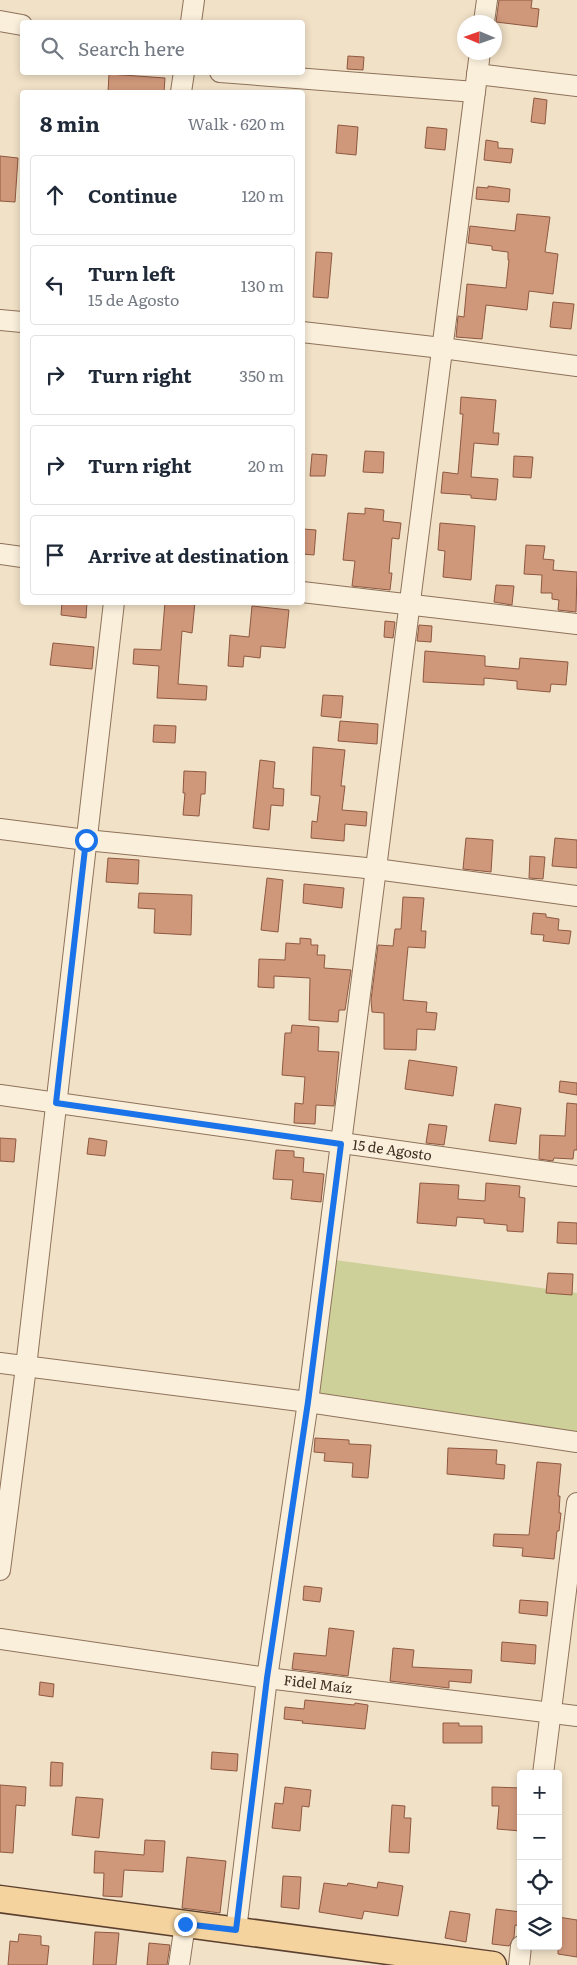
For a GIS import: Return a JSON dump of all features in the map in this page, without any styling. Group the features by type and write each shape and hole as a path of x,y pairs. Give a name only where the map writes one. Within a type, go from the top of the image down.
{"main road":[{"path":"0,1899 236,1930 411,1959 493,1965"}],"street":[{"path":"191,20 194,0"},
{"path":"485,15 487,0"},
{"path":"0,21 20,25"},
{"path":"236,1930 267,1678 308,1402 479,60"},
{"path":"181,90 184,75"},
{"path":"290,75 577,86"},
{"path":"0,320 20,322"},
{"path":"305,332 577,366"},
{"path":"0,554 20,557"},
{"path":"305,592 577,624"},
{"path":"0,1570 26,1367 114,605"},
{"path":"0,829 86,840 376,870 577,896"},
{"name":"15 de Agosto","path":"0,1095 577,1176"},
{"path":"0,1363 308,1402 577,1442"},
{"path":"543,1770 577,1503"},
{"name":"Fidel Maíz","path":"0,1639 267,1678 577,1716"},
{"path":"179,1965 185,1924"},
{"path":"519,1965 521,1950"}],"green space":[{"path":"335,1260 577,1293 577,1439 315,1399"}],"building":[{"path":"499,0 532,0 531,8 539,9 537,27 502,23 502,15 497,15"},
{"path":"348,56 364,57 363,70 347,69"},
{"path":"109,75 165,78 164,90 108,90"},
{"path":"534,98 547,100 545,124 531,122"},
{"path":"338,125 358,127 356,155 336,153"},
{"path":"427,127 447,129 445,150 425,148"},
{"path":"486,140 498,142 498,148 513,149 511,163 484,160"},
{"path":"0,156 18,158 15,202 0,201"},
{"path":"488,186 510,189 509,202 476,199 477,187 488,188"},
{"path":"517,214 550,217 545,252 558,254 553,294 529,291 527,310 486,305 482,339 456,337 458,316 464,317 467,284 506,288 508,252 492,250 492,246 468,243 470,226 515,231"},
{"path":"316,252 332,253 328,298 313,297"},
{"path":"553,302 574,304 571,329 550,327"},
{"path":"461,397 496,400 493,433 499,433 498,445 474,443 471,477 498,479 496,500 471,498 471,495 441,493 443,472 458,474 463,414 460,414"},
{"path":"365,451 384,452 383,473 363,472"},
{"path":"312,454 327,455 325,476 310,476"},
{"path":"514,456 533,457 531,478 513,477"},
{"path":"365,508 384,510 383,521 401,523 399,539 392,538 389,573 392,573 390,590 352,586 355,561 343,560 348,513 365,514"},
{"path":"440,523 475,526 471,580 443,577 445,551 438,550"},
{"path":"305,529 316,530 314,555 305,554"},
{"path":"526,545 545,546 543,559 554,560 553,570 577,572 576,612 558,610 559,600 552,599 552,593 541,593 542,575 524,574"},
{"path":"496,585 514,586 512,605 494,602"},
{"path":"62,605 87,605 86,618 61,615"},
{"path":"165,605 195,605 192,633 182,631 178,684 207,686 206,700 157,698 159,666 133,664 134,649 161,650"},
{"path":"252,606 289,610 285,648 261,646 260,658 244,656 243,667 228,666 230,635 249,637"},
{"path":"385,621 395,622 393,638 384,637"},
{"path":"419,625 432,626 431,642 417,641"},
{"path":"53,643 94,647 92,669 50,665"},
{"path":"425,651 485,656 485,666 519,669 520,658 568,662 566,685 551,684 550,692 517,689 517,681 484,678 484,685 423,682"},
{"path":"323,695 343,696 341,718 321,716"},
{"path":"340,721 378,724 377,744 338,741"},
{"path":"154,725 176,726 175,743 153,742"},
{"path":"313,747 345,750 341,786 345,786 342,810 367,812 366,826 345,824 344,841 311,838 312,821 317,822 320,796 311,795"},
{"path":"260,760 275,762 273,788 284,789 283,806 271,805 269,830 253,828"},
{"path":"184,771 206,772 205,794 201,794 199,816 183,815"},
{"path":"466,838 493,840 491,872 463,869"},
{"path":"555,838 577,840 577,868 552,866"},
{"path":"530,856 545,857 543,879 529,878"},
{"path":"108,858 139,860 138,884 106,882"},
{"path":"267,878 283,880 278,932 261,930"},
{"path":"304,884 344,888 342,908 303,903"},
{"path":"139,893 192,895 191,935 154,933 155,909 138,908"},
{"path":"403,897 424,898 421,931 426,931 425,948 408,947 403,1000 427,1002 426,1012 437,1013 435,1030 417,1029 416,1050 384,1049 384,1013 372,1012 371,1000 378,945 393,946 395,929 401,929"},
{"path":"533,913 546,914 546,917 559,919 558,930 571,931 569,944 543,941 544,935 531,934"},
{"path":"300,938 311,939 311,945 318,945 317,955 325,955 324,968 351,970 345,1010 339,1010 338,1022 309,1020 310,978 274,976 274,988 258,987 259,959 285,960 286,943 300,944"},
{"path":"292,1025 319,1027 318,1051 339,1052 334,1106 316,1105 315,1124 294,1123 295,1103 303,1104 305,1077 282,1075 285,1033 291,1033"},
{"path":"409,1060 457,1067 453,1096 405,1089"},
{"path":"560,1081 577,1083 577,1095 559,1092"},
{"path":"567,1103 577,1104 577,1150 574,1150 573,1159 554,1158 553,1161 539,1159 540,1135 565,1136"},
{"path":"495,1104 521,1108 516,1144 489,1141"},
{"path":"429,1124 447,1126 444,1145 426,1143"},
{"path":"0,1138 16,1139 14,1162 0,1161"},
{"path":"89,1138 107,1141 105,1156 87,1154"},
{"path":"276,1150 294,1151 294,1157 304,1158 303,1172 324,1174 321,1202 291,1199 293,1180 273,1179"},
{"path":"420,1183 459,1185 458,1199 485,1201 486,1183 520,1186 519,1197 525,1198 523,1232 507,1231 507,1225 484,1223 484,1219 457,1217 456,1226 417,1223"},
{"path":"558,1222 577,1223 577,1244 557,1243"},
{"path":"548,1273 573,1274 572,1295 546,1293"},
{"path":"315,1438 349,1440 349,1444 371,1445 368,1478 352,1477 353,1463 324,1461 325,1453 314,1452"},
{"path":"448,1448 497,1450 496,1464 505,1465 504,1479 447,1474"},
{"path":"537,1462 561,1464 558,1496 560,1496 559,1513 561,1513 554,1559 522,1556 523,1548 493,1546 494,1534 529,1535"},
{"path":"304,1586 322,1588 320,1602 303,1600"},
{"path":"520,1600 548,1602 547,1616 519,1613"},
{"path":"329,1628 354,1631 348,1676 292,1669 294,1653 326,1656"},
{"path":"502,1642 536,1645 535,1664 501,1661"},
{"path":"393,1648 414,1650 412,1667 472,1670 471,1683 449,1681 449,1688 390,1681"},
{"path":"40,1682 54,1684 53,1697 39,1695"},
{"path":"305,1700 368,1705 365,1729 302,1723 303,1721 284,1719 285,1707 304,1709"},
{"path":"443,1723 459,1723 459,1726 482,1726 482,1743 443,1743"},
{"path":"212,1752 238,1754 237,1771 211,1769"},
{"path":"51,1762 63,1763 62,1786 50,1786"},
{"path":"0,1785 26,1787 25,1806 16,1805 13,1853 0,1852"},
{"path":"285,1787 311,1790 309,1807 302,1806 300,1831 272,1828 275,1803 283,1804"},
{"path":"492,1787 517,1788 517,1831 497,1829 499,1806 492,1806"},
{"path":"76,1797 103,1799 99,1838 72,1835"},
{"path":"392,1805 405,1806 404,1818 411,1818 409,1853 389,1852"},
{"path":"145,1840 165,1841 163,1872 124,1870 122,1897 103,1896 104,1873 94,1873 95,1851 144,1855"},
{"path":"187,1857 226,1861 220,1913 182,1908"},
{"path":"283,1876 301,1877 299,1909 281,1907"},
{"path":"378,1882 403,1886 398,1916 364,1911 362,1919 319,1912 324,1883 347,1886 348,1883 377,1888"},
{"path":"496,1909 517,1912 517,1925 515,1925 514,1937 509,1946 492,1944"},
{"path":"450,1911 470,1914 466,1942 445,1938"},
{"path":"562,1918 577,1920 577,1957 558,1954 558,1950 562,1950"},
{"path":"95,1932 119,1933 116,1965 93,1965"},
{"path":"19,1934 41,1936 41,1945 49,1946 47,1965 8,1965 10,1941 18,1942"},
{"path":"149,1943 170,1945 167,1965 147,1965"}],"route":[{"path":"86,840 56,1103 341,1144 308,1402 267,1678 236,1930 185,1924"}]}
